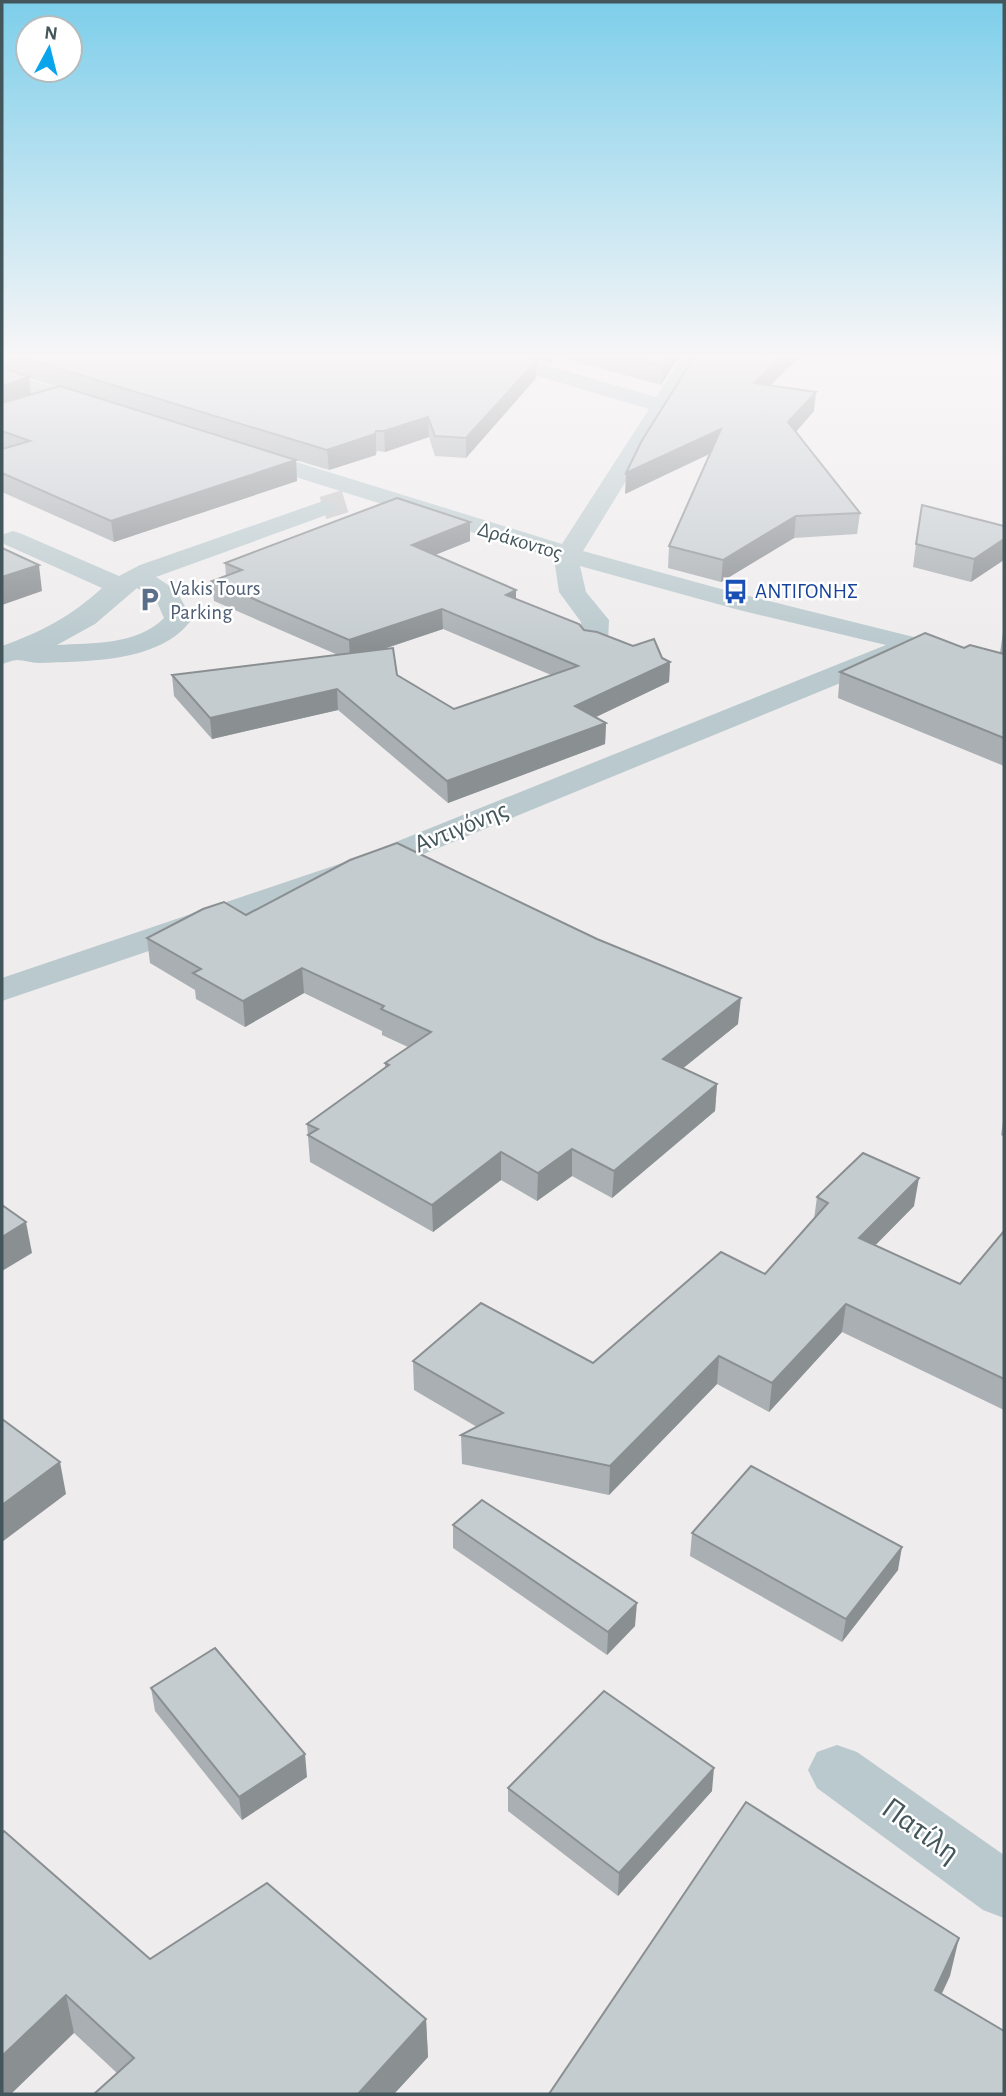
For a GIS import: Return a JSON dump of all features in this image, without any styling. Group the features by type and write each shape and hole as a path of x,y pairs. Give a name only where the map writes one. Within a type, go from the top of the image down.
{"street":[{"name":"Δράκοντος","path":"237,452 359,497 719,597 913,643 1004,670"},
{"path":"594,642 595,620 579,605 568,583 567,556 633,452"},
{"path":"2,656 51,638 85,618 129,581 323,508"},
{"path":"2,656 77,653 137,643 162,635 178,619 167,596 13,539"},
{"name":"Αντιγόνης","path":"2,990 363,867 913,643"},
{"path":"976,661 1004,649"},
{"name":"Πατίλη","path":"837,1770 1004,1891"}],"building":[{"path":"2,452 270,452 296,460 111,521 2,473"},
{"path":"636,452 672,452 626,473"},
{"path":"711,452 812,452 860,513 796,516 723,560 669,546"},
{"path":"397,498 470,522 412,545 516,590 506,595 579,624 584,630 597,632 633,646 654,639 662,658 670,662 575,706 606,723 447,781 337,689 210,718 172,675 393,648 397,675 454,709 578,666 442,609 349,640 212,581 242,570 225,563"},
{"path":"922,505 1004,526 1004,539 974,559 916,544"},
{"path":"2,548 39,565 2,577"},
{"path":"925,633 964,648 970,645 1004,654 1004,738 840,672"},
{"path":"397,843 597,939 741,998 663,1059 717,1084 614,1171 572,1149 538,1173 501,1152 432,1205 308,1135 318,1129 307,1124 389,1065 385,1063 431,1032 381,1009 384,1006 302,968 243,1001 193,973 201,969 147,938 203,909 224,902 246,915 350,860"},
{"path":"863,1153 919,1178 859,1238 960,1284 1004,1231 1004,1379 846,1304 772,1383 719,1356 610,1466 461,1435 503,1413 413,1361 481,1303 593,1363 721,1252 765,1274 828,1203 817,1197"},
{"path":"2,1205 26,1222 2,1237"},
{"path":"2,1419 60,1462 2,1505"},
{"path":"751,1466 902,1547 846,1619 692,1533"},
{"path":"482,1500 637,1603 608,1632 453,1525"},
{"path":"215,1648 305,1754 239,1797 151,1688"},
{"path":"604,1691 714,1768 619,1873 508,1788"},
{"path":"746,1802 959,1938 935,1990 1004,2031 1004,2094 549,2094"},
{"path":"4,1831 150,1959 267,1883 426,2019 358,2094 94,2094 134,2058 66,1995 2,2056"}],"tunnel":[{"path":"323,508 349,500"}],"place":[{"name":"ΑΝΤΙΓΟΝΗΣ","path":"735,591"},
{"name":"Vakis Tours Parking","path":"150,600"}]}
